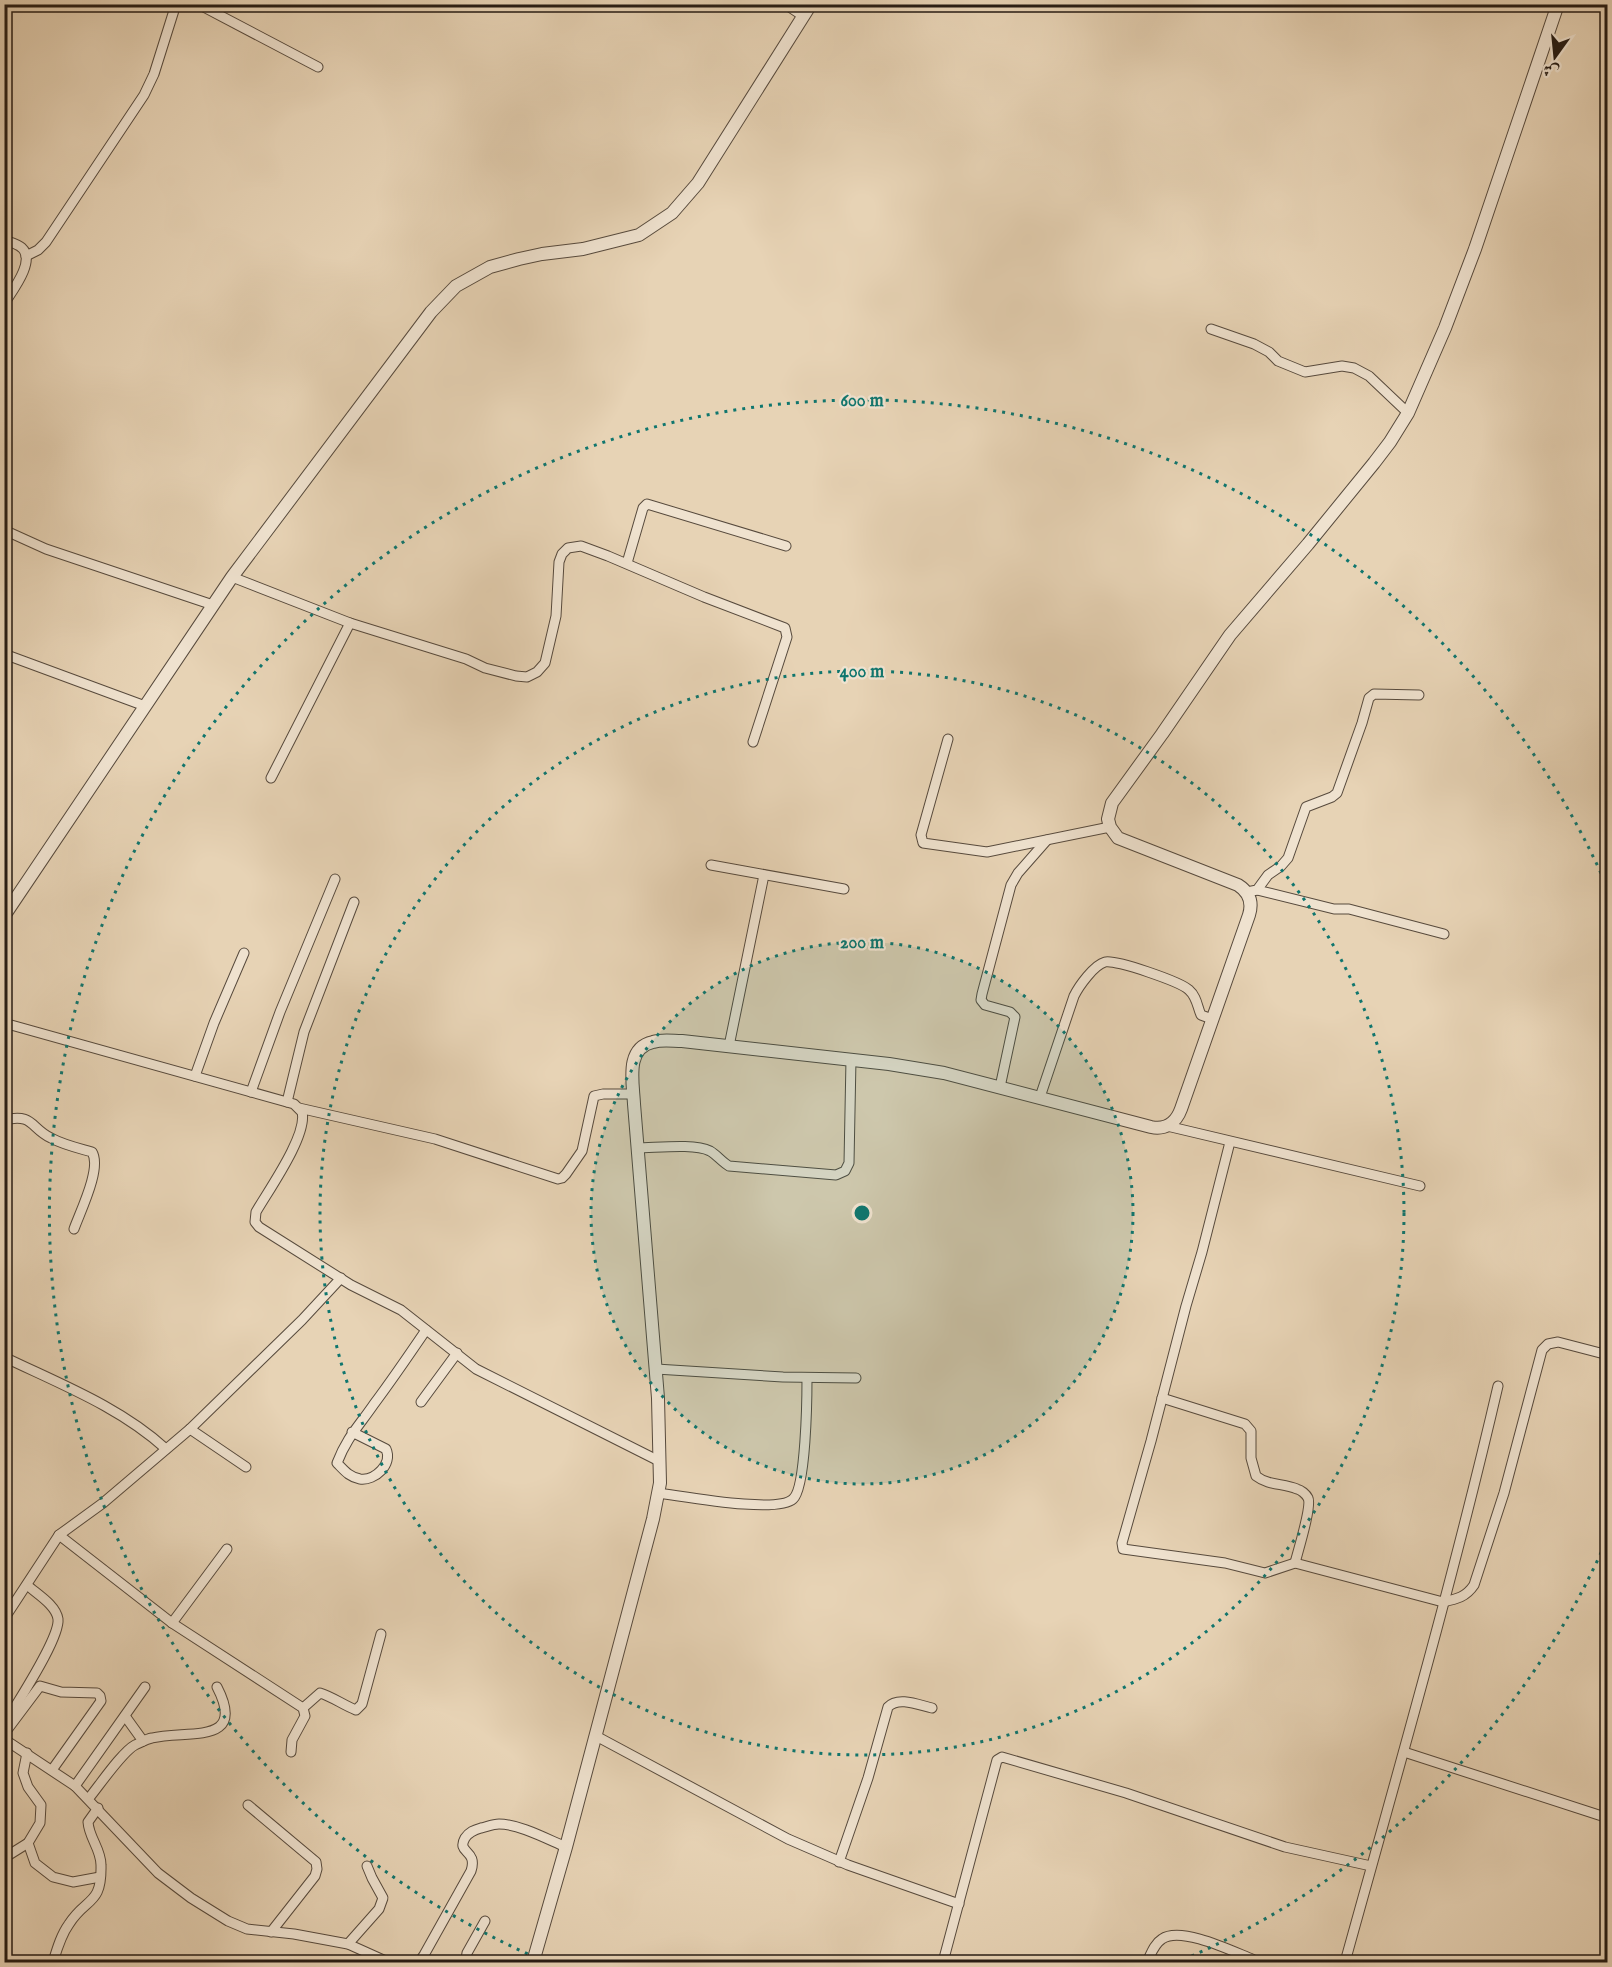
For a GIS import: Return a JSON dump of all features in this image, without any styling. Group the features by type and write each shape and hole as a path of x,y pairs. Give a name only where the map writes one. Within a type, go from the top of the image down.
{"street":[{"path":"26,255 38,250 46,242 138,105 154,74 177,4"},
{"path":"198,4 318,67"},
{"path":"785,4 803,16"},
{"path":"4,916 232,577 431,312 456,286 490,267 543,254 583,249 639,235 672,213 698,183 812,4"},
{"path":"1444,934 1349,909 1335,909 1252,891 1118,838 1110,827 1109,810 1230,636 1374,463 1408,413 1468,268 1558,4"},
{"path":"4,240 20,246 26,255 26,267 4,304"},
{"path":"1211,329 1254,344 1269,352 1278,361 1305,372 1342,366 1354,368 1369,376 1408,413"},
{"path":"627,563 643,508 647,504 786,546"},
{"path":"4,530 46,549 213,605"},
{"path":"232,577 350,623 466,658 485,668 527,677 542,668 549,649 556,616 559,562 564,551 572,546 581,546 785,628 787,637 753,742"},
{"path":"272,778 350,623"},
{"path":"4,654 145,706"},
{"path":"1167,1126 1179,1115 1251,909 1252,891 1288,858 1306,807 1332,797 1336,793 1370,698 1374,694 1419,694"},
{"path":"948,739 921,835 923,843 980,852 1110,827"},
{"path":"1000,1087 1015,1017 1010,1012 987,1007 982,1003 981,997 1011,885 1022,867 1047,840"},
{"path":"711,865 844,889"},
{"path":"729,1046 764,875"},
{"path":"250,1092 335,879"},
{"path":"286,1102 304,1032 354,902"},
{"path":"195,1076 214,1023 244,953"},
{"path":"1040,1097 1074,996 1101,963 1115,961 1182,985 1193,994 1201,1015 1212,1020"},
{"path":"4,1023 286,1102 299,1108 435,1139 558,1179 566,1174 582,1151 594,1096 633,1094"},
{"path":"533,1962 596,1736 658,1493 656,1369 633,1094 633,1062 635,1055 643,1046 654,1041 682,1041 851,1059 944,1073 1151,1127 1167,1126 1420,1186"},
{"path":"637,1148 698,1147 709,1151 729,1166 836,1175 845,1171 849,1163 851,1059"},
{"path":"299,1108 303,1116 302,1130 256,1212 255,1222 266,1232 304,1253 341,1278 401,1310 483,1373 659,1461"},
{"path":"4,1120 27,1119 48,1137 92,1152 94,1155 91,1183 74,1229"},
{"path":"1230,1142 1122,1543 1123,1549 1225,1563 1265,1573 1295,1563 1443,1602 1459,1599 1468,1594 1474,1586 1504,1493 1542,1350 1548,1344 1558,1341 1608,1355"},
{"path":"4,1619 59,1534 103,1503 190,1429 302,1320 341,1278"},
{"path":"352,1432 386,1449 388,1454 382,1470 369,1479 359,1479 347,1474 337,1463 343,1446 352,1432 372,1407 426,1330"},
{"path":"421,1402 457,1353"},
{"path":"4,1357 95,1400 125,1418 166,1449"},
{"path":"656,1369 856,1378"},
{"path":"658,1493 764,1506 784,1504 792,1500 800,1488 807,1433 807,1377"},
{"path":"1345,1962 1404,1752 1478,1472 1498,1386"},
{"path":"1162,1398 1245,1424 1251,1431 1251,1458 1256,1476 1267,1483 1298,1489 1305,1493 1309,1508 1295,1563"},
{"path":"190,1429 246,1467"},
{"path":"59,1534 172,1623 303,1708 305,1716 292,1740 291,1752"},
{"path":"172,1623 227,1549"},
{"path":"12,1712 56,1632 58,1620 53,1608 27,1585"},
{"path":"303,1708 320,1694 332,1696 356,1710 362,1704 381,1634"},
{"path":"4,1734 40,1686 61,1692 97,1693 101,1701 52,1770"},
{"path":"75,1786 146,1687"},
{"path":"89,1798 132,1747 153,1738 212,1731 222,1725 226,1714 223,1699 217,1687"},
{"path":"839,1862 868,1778 888,1707 894,1702 902,1702 932,1708"},
{"path":"125,1716 143,1742"},
{"path":"596,1736 788,1839 839,1862 959,1904"},
{"path":"4,1739 75,1786 151,1865 191,1898 238,1927 348,1944 388,1962"},
{"path":"1404,1752 1608,1818"},
{"path":"4,1858 28,1843 40,1823 41,1804 28,1787 23,1773 27,1753"},
{"path":"943,1962 997,1760 1002,1757 1126,1793 1285,1846 1371,1866"},
{"path":"248,1805 316,1862 315,1876 271,1932"},
{"path":"53,1962 70,1922 96,1897 100,1888 101,1863 97,1844 89,1834 88,1822 98,1808"},
{"path":"419,1962 471,1871 474,1862 463,1845 471,1831 498,1824 512,1826 566,1847"},
{"path":"28,1843 35,1863 53,1877 73,1882 100,1877"},
{"path":"348,1944 379,1909 383,1898 367,1866"},
{"path":"470,1962 467,1961 466,1955 485,1921"},
{"path":"1147,1962 1154,1947 1162,1939 1173,1934 1192,1937 1255,1962"}]}
